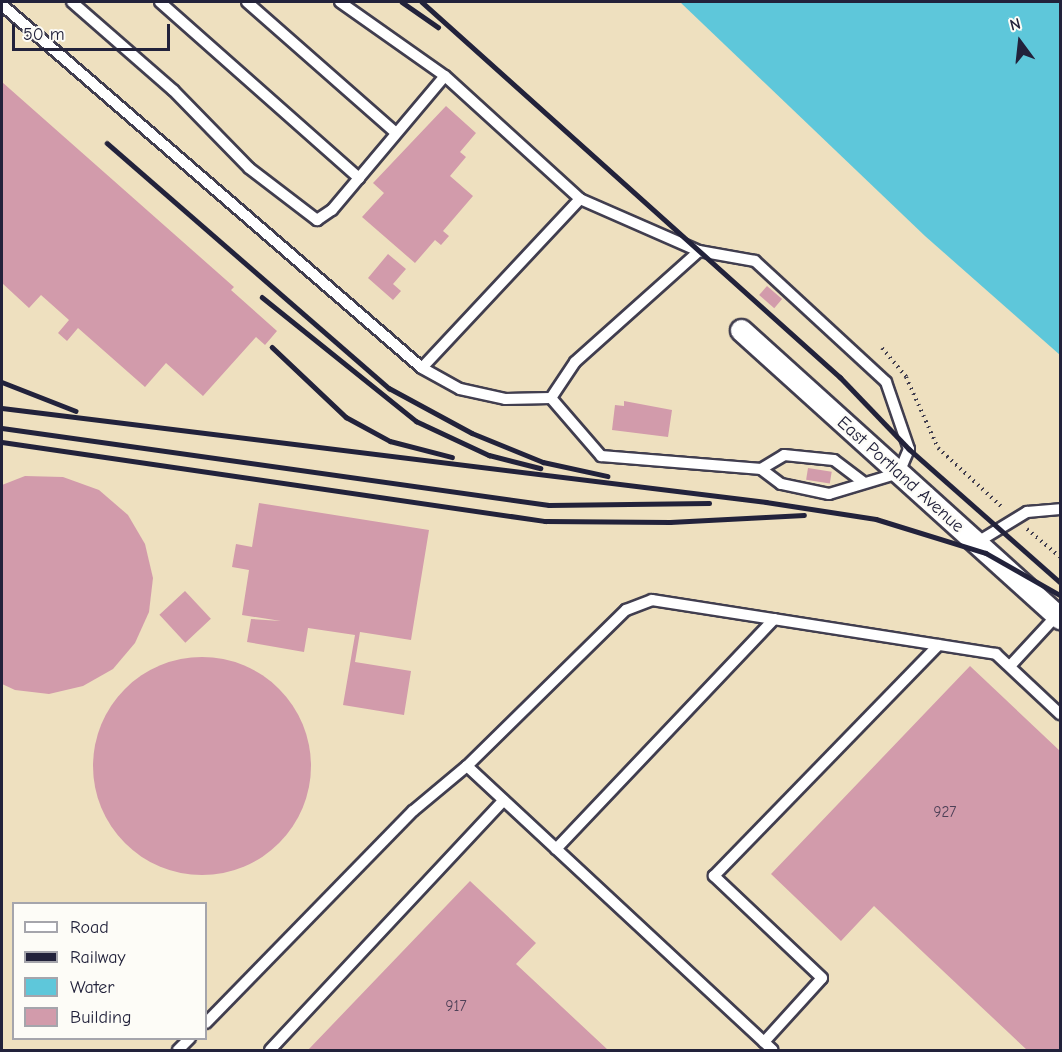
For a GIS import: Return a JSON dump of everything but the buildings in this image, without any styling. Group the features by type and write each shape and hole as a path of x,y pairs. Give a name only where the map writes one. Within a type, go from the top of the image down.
{"street":[{"name":"East Portland Avenue","path":"741,330 1059,617"}],"lane":[{"path":"72,2 173,90 249,168 317,220 332,210 445,76"},
{"path":"160,2 359,178"},
{"path":"247,2 396,133"},
{"path":"340,2 445,76 510,131 580,199 699,251 755,261 886,382 909,450 899,473 829,494 781,484 761,469 601,456 551,398"},
{"path":"2,5 422,368 460,389 505,399 551,398"},
{"path":"422,368 580,199"},
{"path":"551,398 575,362 699,251"},
{"path":"761,469 784,455 834,460 863,482"},
{"path":"975,543 1027,512 1060,509"},
{"path":"207,1022 413,811 467,766 626,610 652,600 996,654 1060,714"},
{"path":"1010,666 1059,617"},
{"path":"556,849 774,619"},
{"path":"764,1042 822,978 714,876 939,645"},
{"path":"467,766 773,1050"},
{"path":"270,1050 504,801"}],"path":[{"path":"882,348 906,377 932,441 993,500"},
{"path":"1048,547 1060,558"}],"water":[{"path":"680,2 1060,2 1060,355 925,236"}],"railway":[{"path":"402,2 438,27"},
{"path":"422,2 840,377 909,449 1060,582"},
{"path":"107,143 389,388 472,433 543,462 607,476"},
{"path":"262,297 416,421 489,455 540,468"},
{"path":"272,347 346,417 390,441 452,457"},
{"path":"2,382 76,411"},
{"path":"2,408 766,502 876,519 986,553 1060,595"},
{"path":"2,428 549,505 709,503"},
{"path":"2,442 545,521 670,522 804,515"}]}
